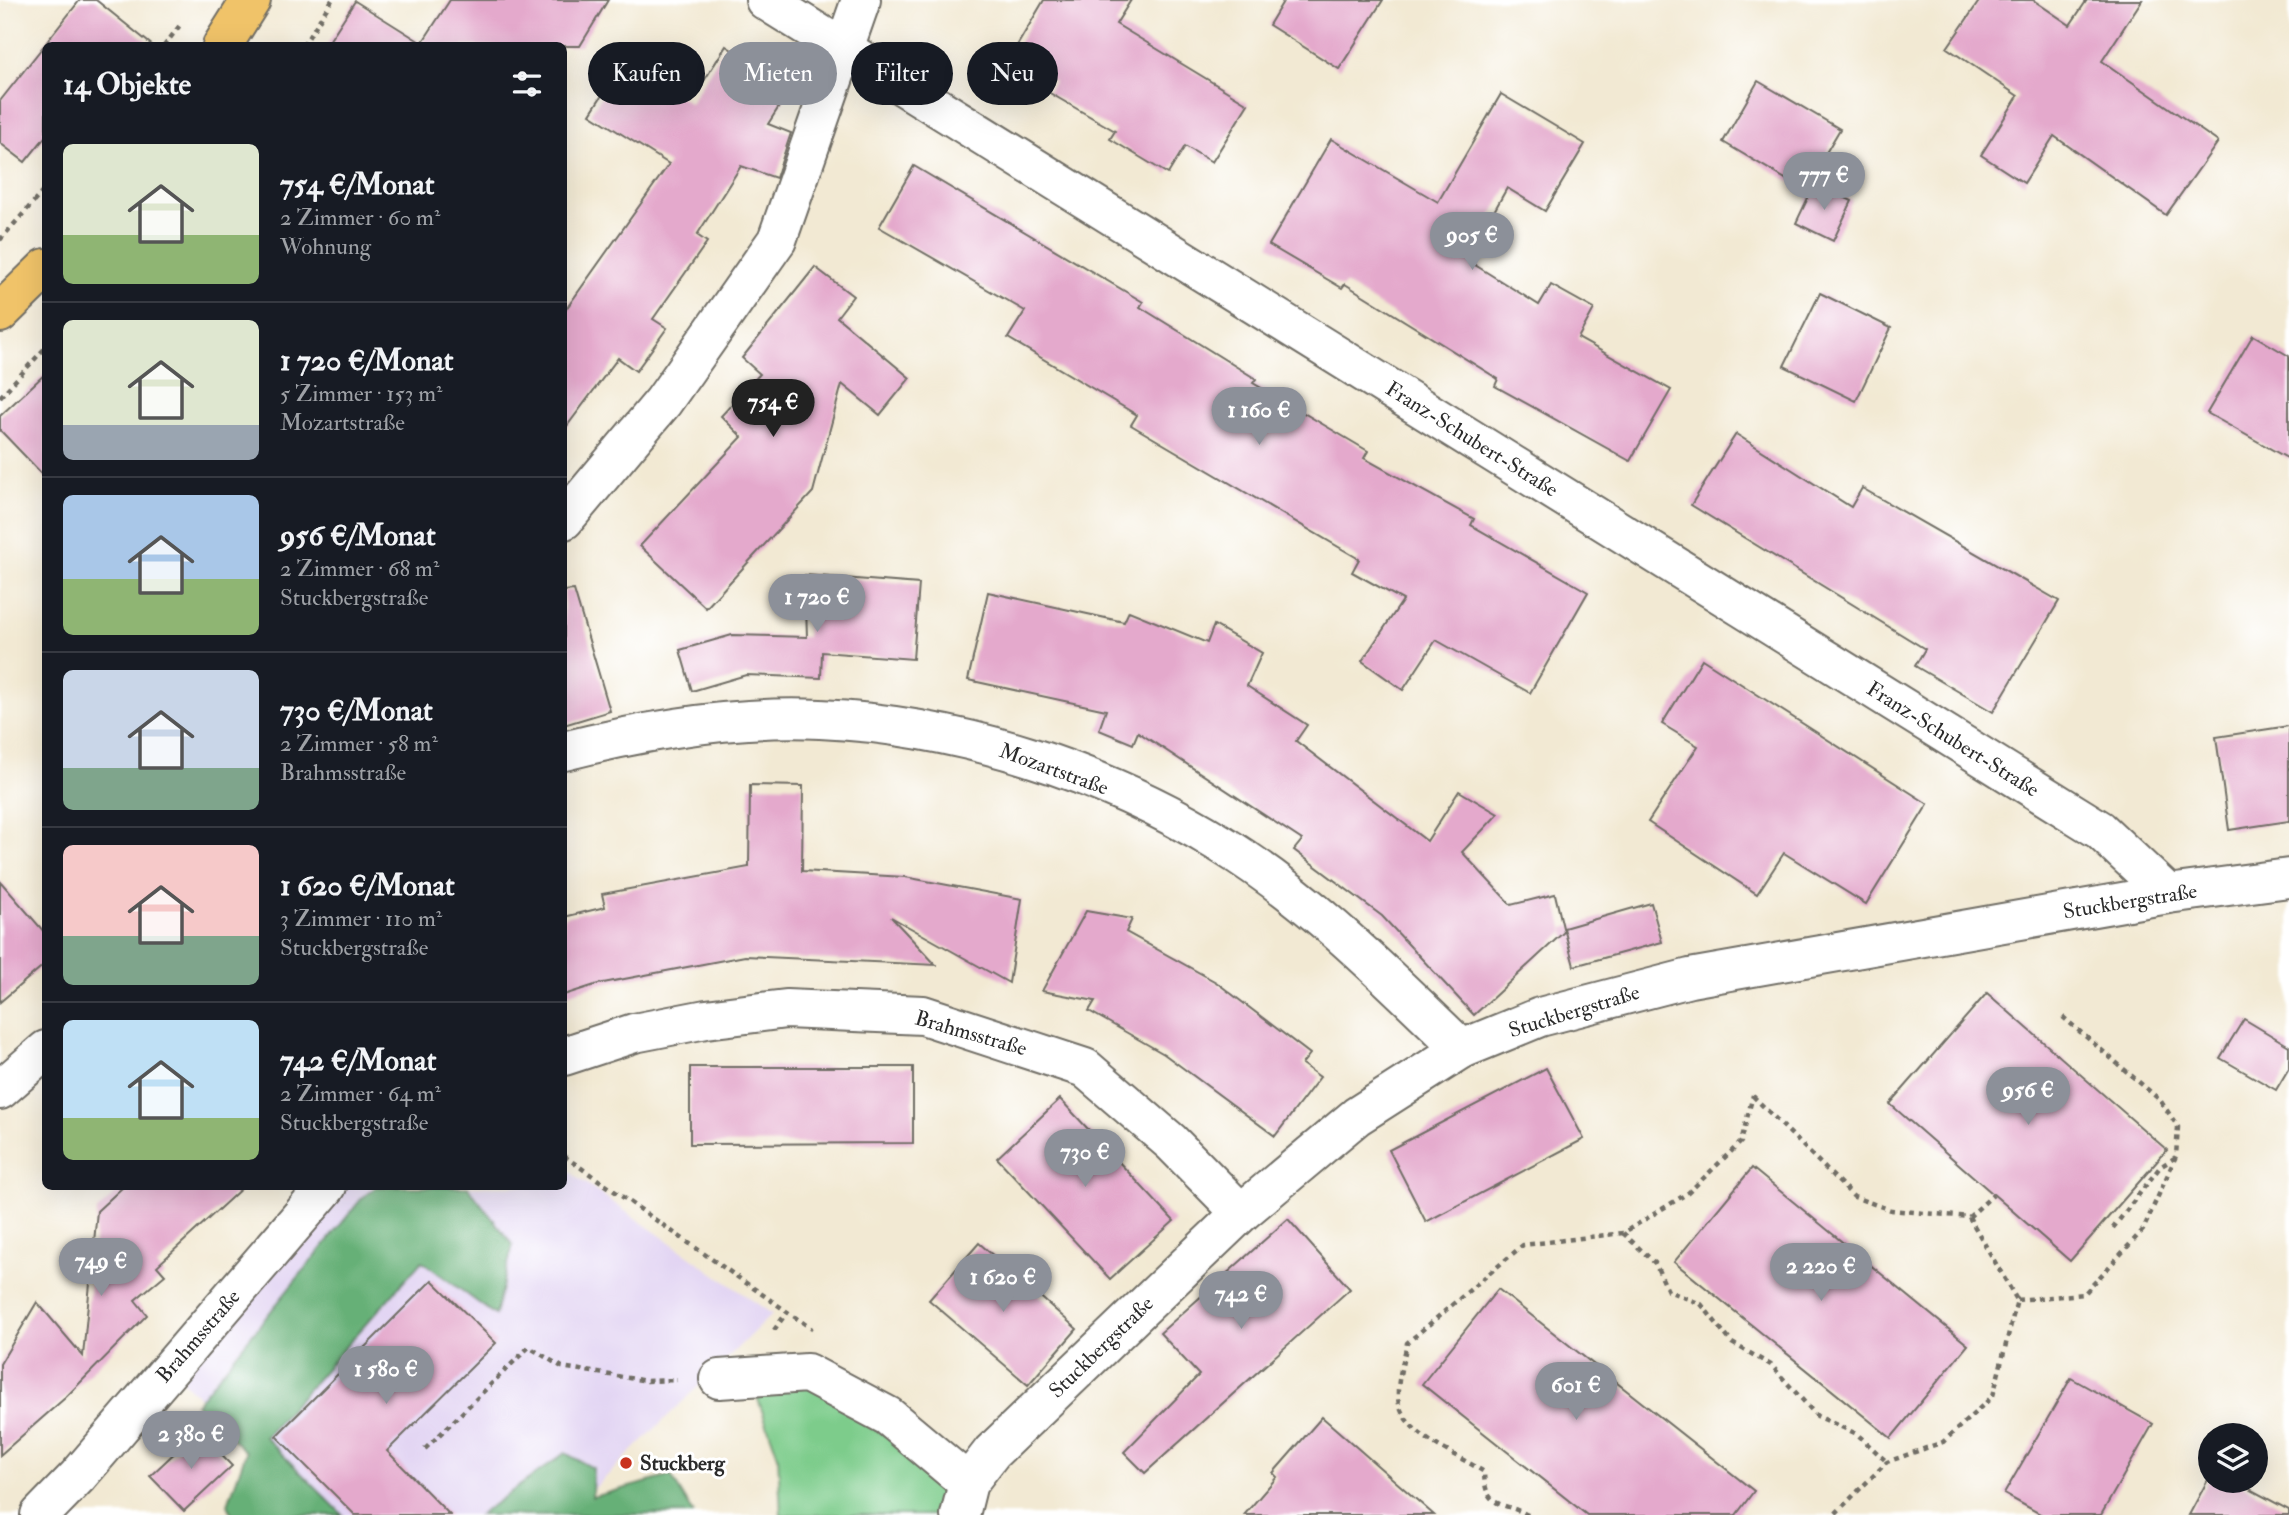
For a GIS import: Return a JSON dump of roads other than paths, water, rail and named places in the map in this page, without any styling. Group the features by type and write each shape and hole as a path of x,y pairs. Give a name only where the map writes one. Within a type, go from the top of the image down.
{"main road":[{"path":"224,42 243,3"},
{"path":"0,313 42,272"}],"street":[{"name":"Franz-Schubert-Straße","path":"765,0 2100,830 2168,894"},
{"path":"567,516 663,402 777,240 861,0"},
{"name":"Mozartstraße","path":"567,750 671,728 820,719 951,737 1038,761 1163,811 1222,845 1298,899 1339,933 1462,1049"},
{"name":"Stuckbergstraße","path":"964,1499 992,1452 1241,1213 1357,1116 1462,1049 1539,1017 1690,978 2168,894 2289,877"},
{"name":"Brahmsstraße","path":"567,1055 634,1033 706,1019 786,1009 923,1016 1085,1068 1171,1142 1241,1213"},
{"path":"0,1090 42,1053"},
{"name":"Brahmsstraße","path":"40,1515 78,1476 324,1190"},
{"path":"719,1379 807,1373 888,1416 964,1499"}],"place":[{"name":"Stuckberg","path":"626,1463"}]}
